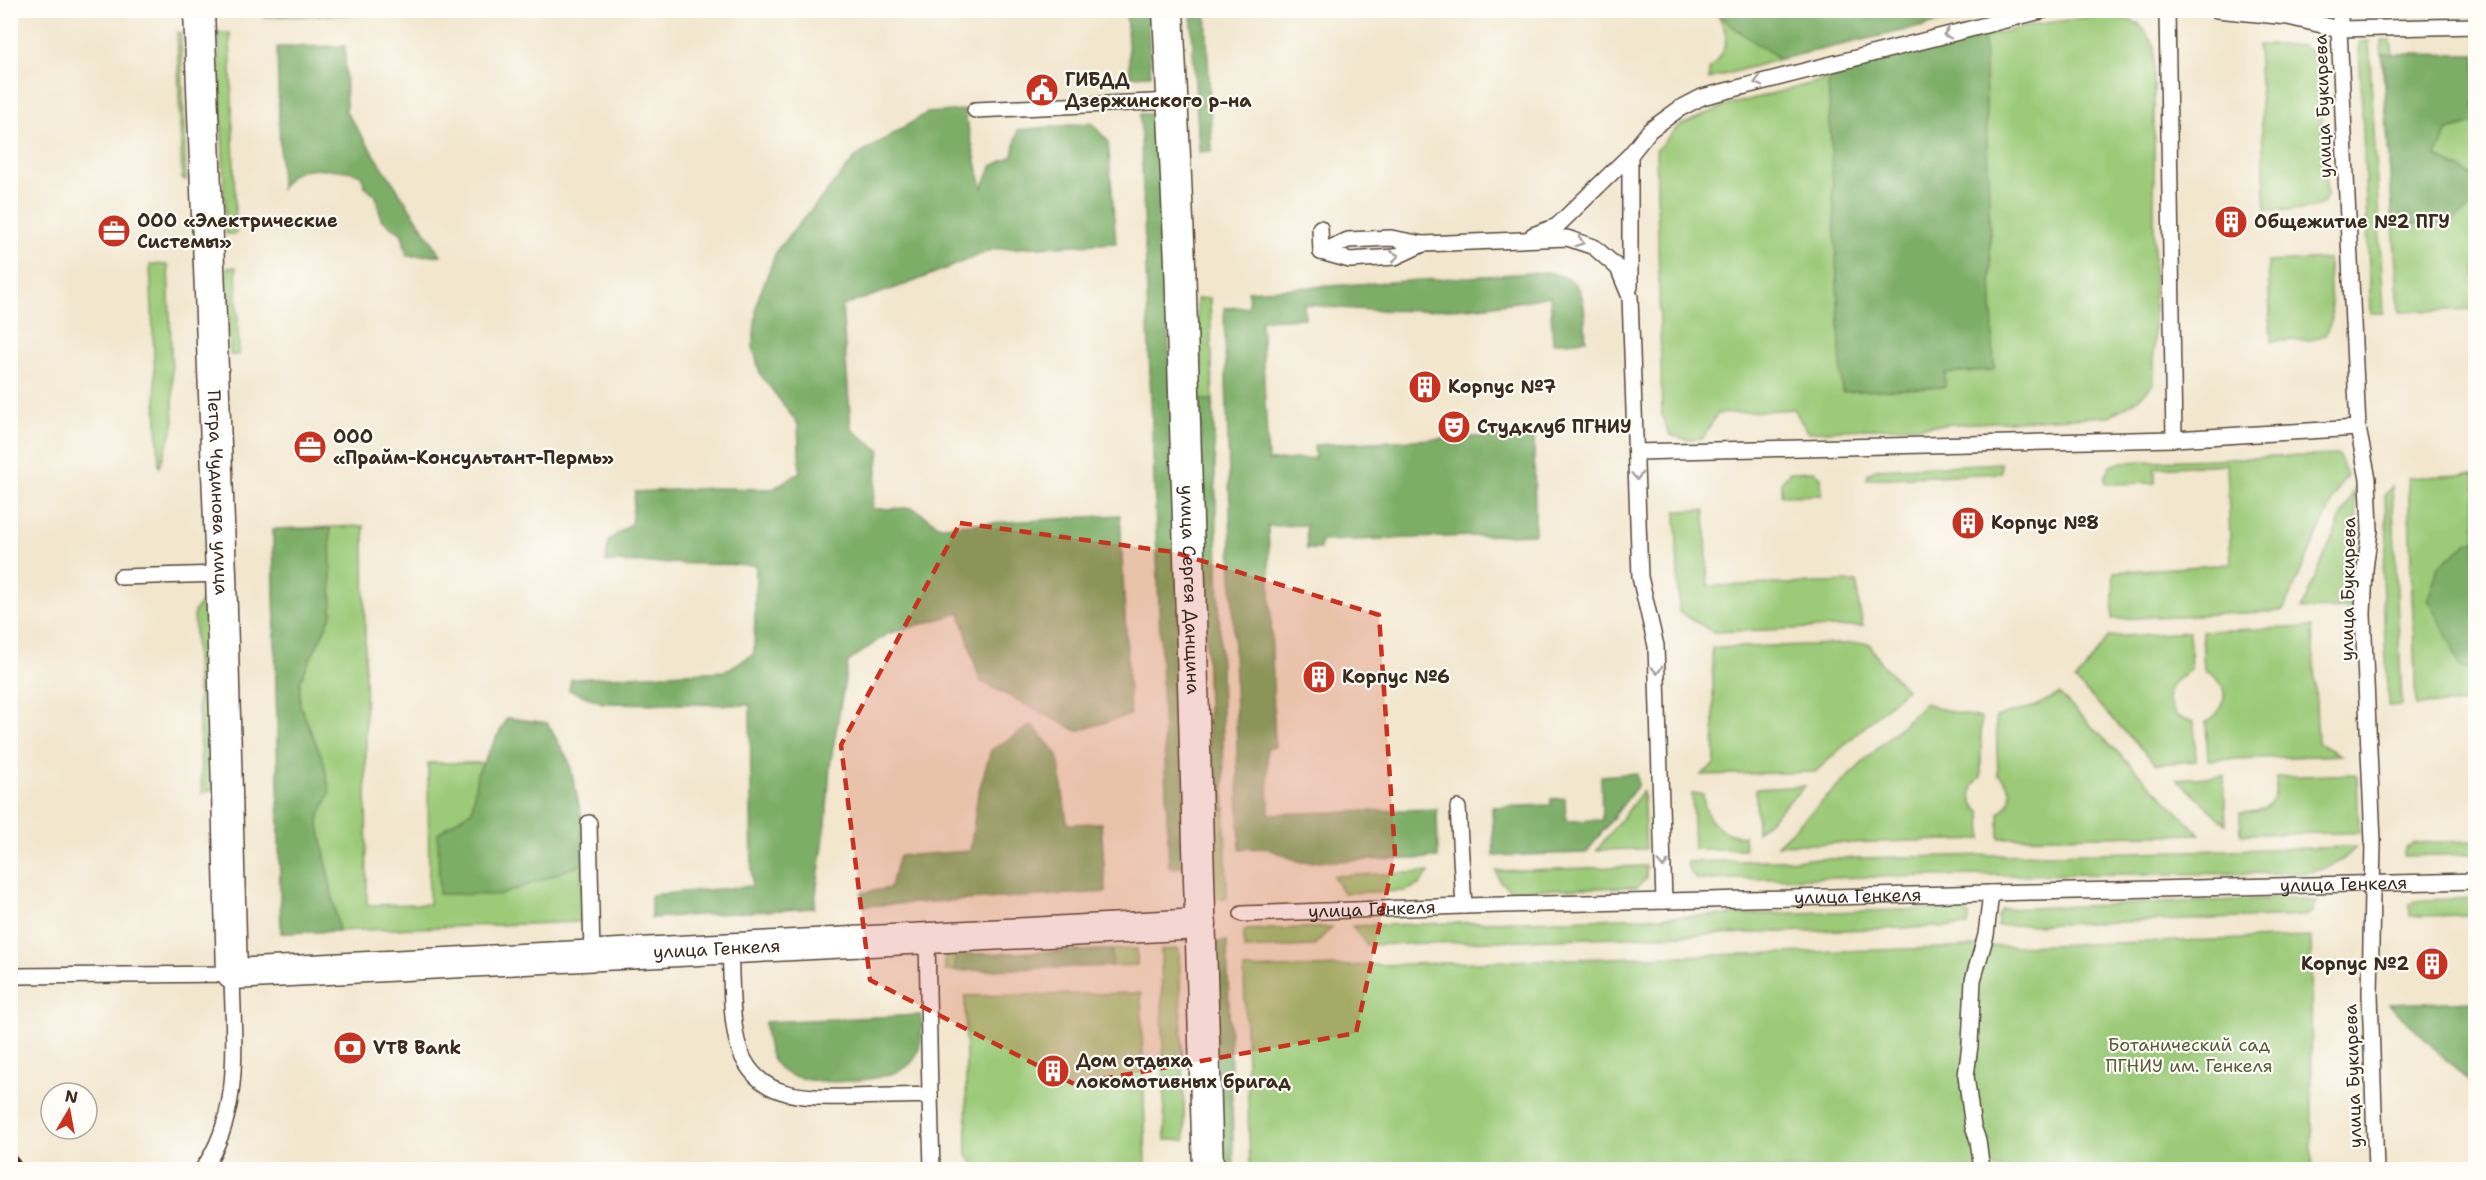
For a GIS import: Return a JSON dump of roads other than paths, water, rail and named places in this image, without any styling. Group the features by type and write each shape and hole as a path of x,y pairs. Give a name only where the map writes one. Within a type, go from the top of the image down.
{"street":[{"name":"Петра Чудинова улица","path":"199,10 221,574 232,974"},
{"name":"улица Сергея Данщина","path":"1168,10 1180,274 1208,1170"},
{"name":"улица Генкеля","path":"232,974 1201,924"}],"lane":[{"path":"1522,239 1557,226 1629,155 1650,130 1702,96 2045,10"},
{"path":"2167,10 2174,439"},
{"path":"2217,10 2288,17 2339,29 2475,26"},
{"name":"улица Букирева","path":"2341,10 2339,29 2358,428 2368,479 2370,531 2365,568 2363,614 2373,841 2370,994 2376,1170"},
{"path":"975,110 1173,101"},
{"path":"1629,155 1630,297 1640,577 1656,645 1664,901"},
{"path":"1320,228 1321,252 1348,240 1391,238 1423,244 1567,238 1594,248 1618,268 1630,297"},
{"path":"1636,452 2174,439 2358,428"},
{"path":"122,577 221,574"},
{"path":"1458,808 1464,906"},
{"path":"589,823 592,956"},
{"name":"улица Генкеля","path":"1242,914 1464,906 2475,881"},
{"path":"1982,1170 1966,1076 1973,980 1986,935 1991,893"},
{"path":"927,939 932,1170"},
{"path":"730,950 737,1040 747,1066 763,1083 775,1090 808,1098 930,1095"},
{"path":"17,976 232,974 234,1070 231,1092 220,1138 202,1170"}],"railway":[{"path":"10,1152 24,1170"}],"place":[{"name":"ГИБДД Дзержинского р-на","path":"1042,90"},
{"name":"Общежитие №2 ПГУ","path":"2231,222"},
{"name":"ООО «Электрические Системы»","path":"114,231"},
{"name":"Корпус №7","path":"1425,387"},
{"name":"Студклуб ПГНИУ","path":"1454,427"},
{"name":"ООО «Прайм-Консультант-Пермь»","path":"310,447"},
{"name":"Корпус №8","path":"1968,523"},
{"name":"Корпус №6","path":"1319,677"},
{"name":"Корпус №2","path":"2432,964"},
{"name":"VTB Bank","path":"350,1048"},
{"name":"Дом отдыха локомотивных бригад","path":"1053,1071"}],"park label":[{"name":"Ботанический сад ПГНИУ им. Генкеля","path":"2189,1055"}]}
